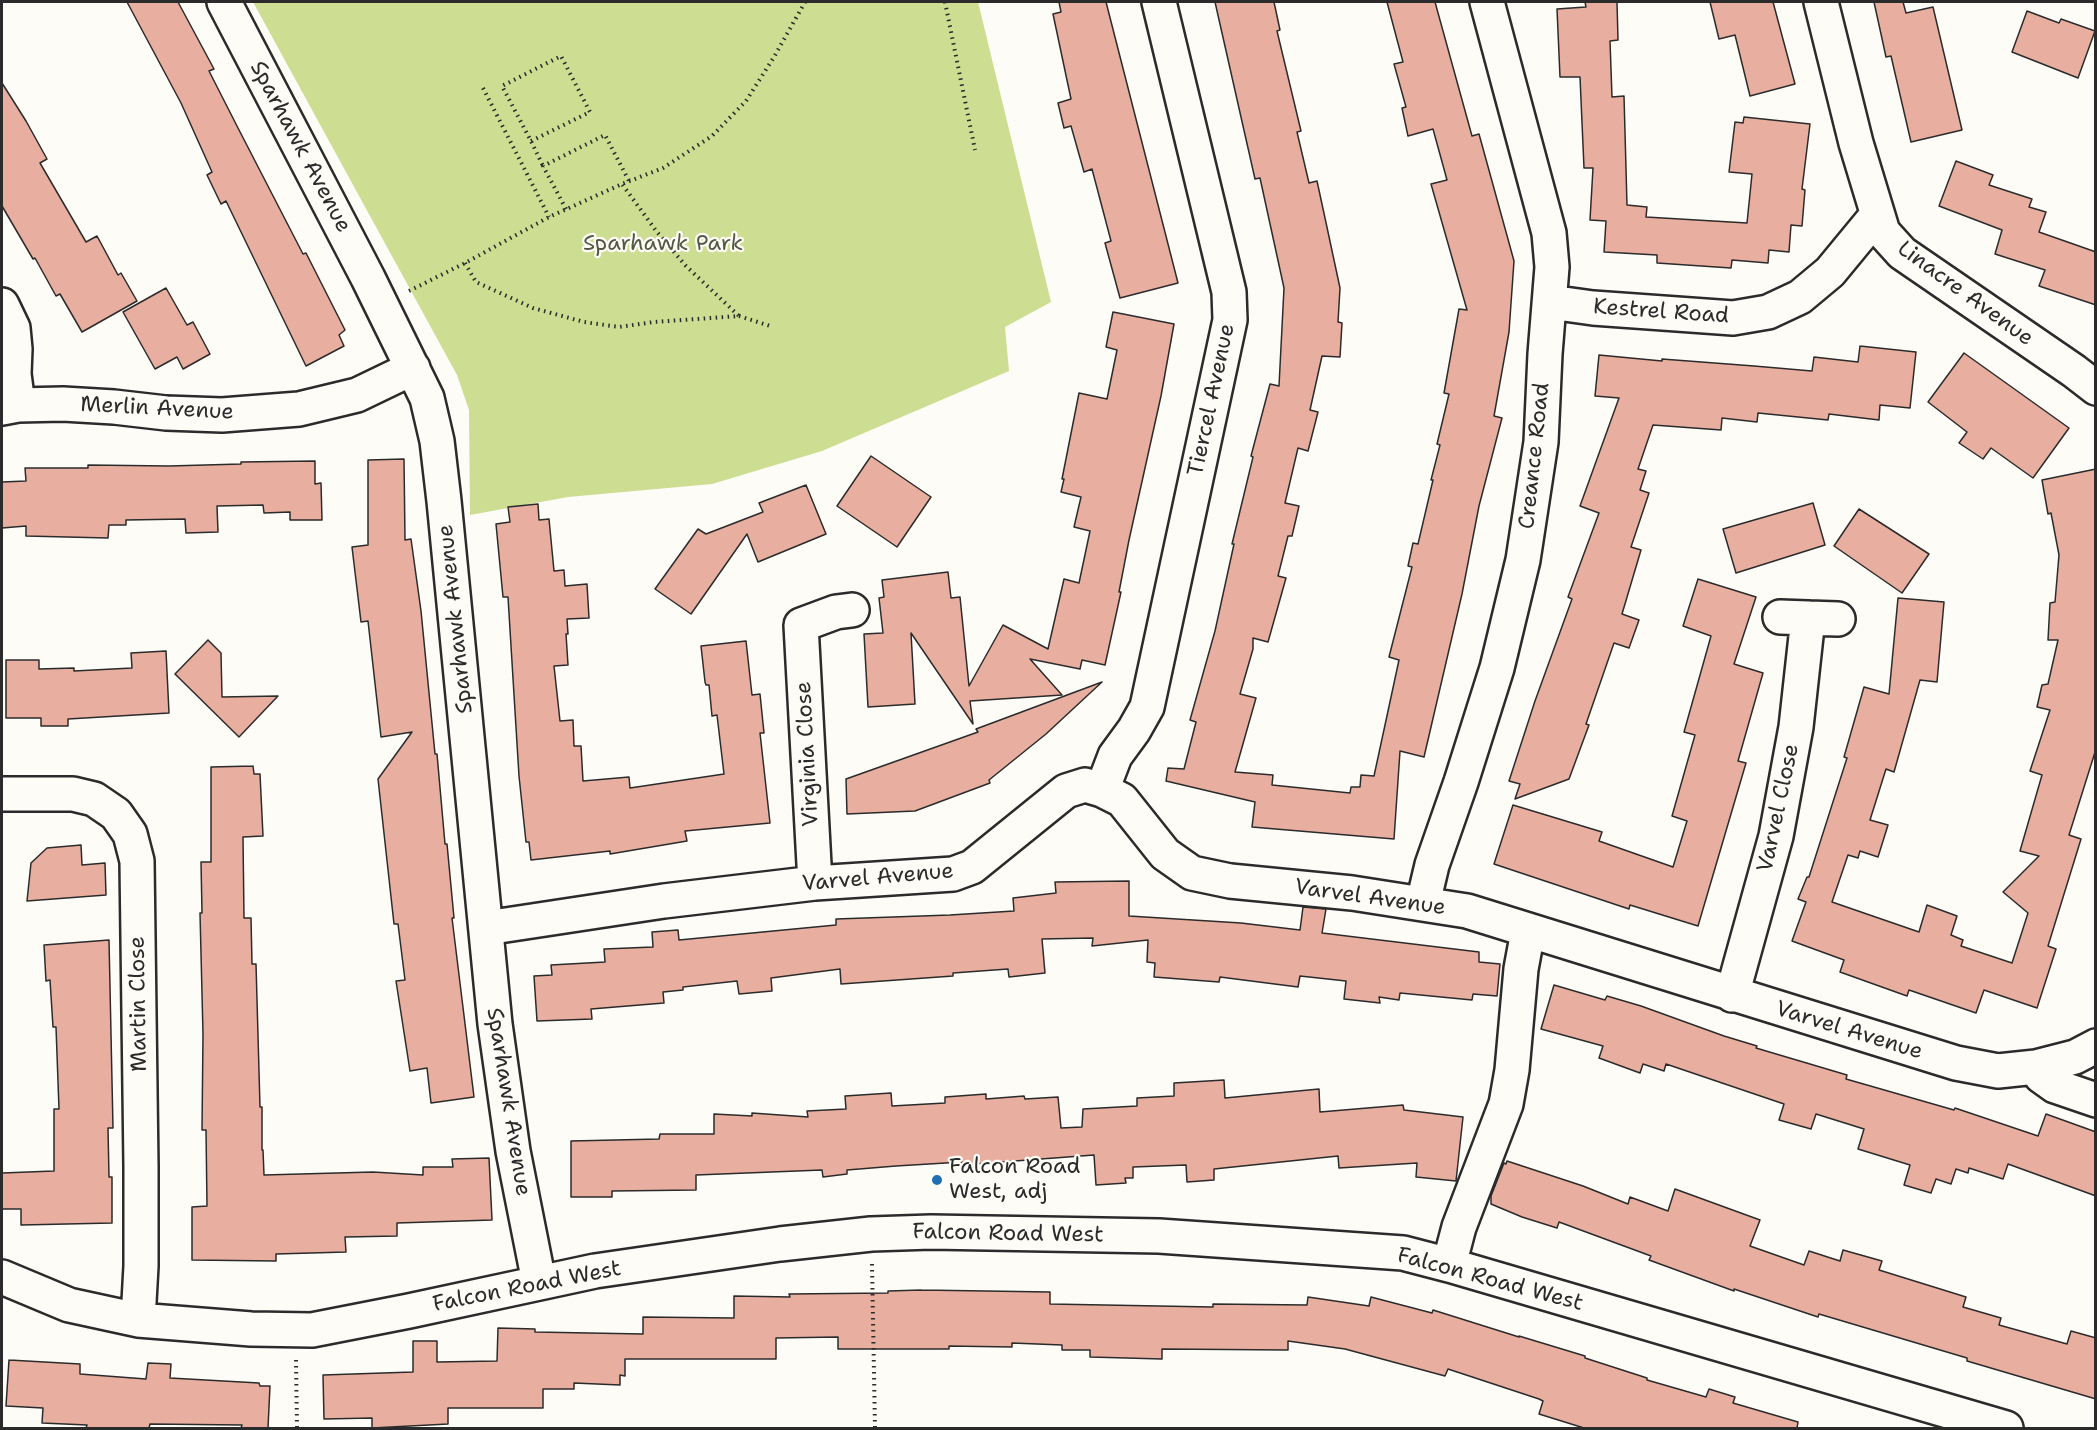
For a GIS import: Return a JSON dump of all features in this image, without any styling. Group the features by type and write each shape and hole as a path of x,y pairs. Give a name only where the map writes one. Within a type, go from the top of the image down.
{"street":[{"name":"Sparhawk Avenue","path":"224,2 414,368 427,398 436,441 495,1024 513,1151 539,1282"},
{"name":"Tiercel Avenue","path":"1102,790 1115,756 1147,707 1230,320 1229,292 1159,2"},
{"name":"Creance Road","path":"1423,903 1432,865 1497,668 1523,560 1541,442 1552,267 1549,233 1487,2"},
{"name":"Linacre Avenue","path":"1821,2 1853,131 1883,232 1902,253 2096,388"},
{"name":"Kestrel Road","path":"1550,302 1593,308 1733,318 1768,312 1800,297 1830,272 1877,215"},
{"path":"2,305 13,328 15,349 10,406"},
{"name":"Merlin Avenue","path":"10,406 73,405 222,415 299,409 357,394 414,368"},
{"name":"Virginia Close","path":"815,883 792,627 836,612 852,610"},
{"name":"Varvel Close","path":"1732,995 1776,836 1796,727 1808,618"},
{"name":"Varvel Avenue","path":"486,928 664,901 815,883 953,874 972,867 1066,791 1085,785 1122,800 1165,854 1192,873 1230,881 1352,893 1467,911 1956,1064 1998,1071 2036,1067 2075,1057 2096,1046"},
{"name":"Martin Close","path":"2,794 74,794 94,799 116,814 130,834 137,861 141,1167 141,1266 138,1320"},
{"path":"1449,1265 1459,1227 1506,1104 1512,1070 1521,969 1528,931"},
{"path":"2036,1067 2041,1076 2055,1086 2096,1100"},
{"name":"Falcon Road West","path":"2,1277 69,1305 138,1320 251,1329 312,1330 595,1271 780,1244 871,1234 931,1232 1159,1236 1403,1253 1449,1265 1912,1416 2006,1428"}],"path":[{"path":"381,305 465,264 549,217 622,183 663,168 712,136 746,101 805,2"},
{"path":"945,2 975,150"},
{"path":"531,141 590,112 561,56 502,86 566,209"},
{"path":"483,88 549,217"},
{"path":"543,166 605,135 629,181"},
{"path":"622,183 657,232 686,266 739,316 770,326"},
{"path":"465,264 476,282 533,308 584,322 619,327 654,321 739,316"},
{"path":"871,1234 875,1428"},
{"path":"296,1330 297,1428"}],"green space":[{"name":"Sparhawk Park","path":"253,2 978,2 1051,302 1005,327 1009,371 822,451 712,484 568,497 470,515 469,410 457,375"}],"building":[{"path":"127,2 178,2 214,69 209,71 238,128 345,330 339,335 344,346 306,366 226,201 221,204 207,175 212,172 181,103"},
{"path":"1059,2 1106,2 1178,283 1120,298 1105,243 1111,241 1092,169 1084,172 1071,126 1064,128 1058,103 1071,99 1053,14 1061,12"},
{"path":"1215,2 1274,2 1280,30 1277,31 1301,131 1297,132 1309,183 1317,181 1340,288 1338,322 1342,323 1340,357 1322,356 1310,410 1318,412 1308,451 1298,448 1285,503 1299,506 1292,536 1288,536 1278,576 1286,578 1268,642 1253,638 1253,649 1240,694 1256,698 1235,772 1273,775 1272,785 1350,793 1351,787 1360,787 1361,775 1374,776 1399,660 1389,657 1412,567 1408,566 1413,543 1418,544 1433,480 1431,480 1440,445 1437,444 1449,394 1444,393 1459,309 1467,310 1431,184 1447,180 1433,129 1408,136 1402,108 1406,107 1394,64 1403,62 1387,2 1435,2 1472,136 1479,134 1514,261 1509,332 1494,416 1502,418 1479,506 1462,594 1424,757 1400,751 1394,839 1252,827 1255,802 1166,781 1168,768 1184,769 1196,722 1190,720 1215,631 1234,544 1232,544 1253,457 1251,456 1270,384 1279,386 1284,288 1260,178 1255,179"},
{"path":"1585,2 1617,2 1618,40 1610,41 1612,97 1624,96 1627,205 1647,207 1646,217 1747,223 1752,174 1729,172 1735,122 1743,123 1744,117 1810,124 1802,189 1805,190 1802,226 1791,225 1789,252 1769,250 1768,263 1732,260 1731,268 1657,263 1657,255 1604,252 1606,221 1590,220 1593,168 1584,168 1580,77 1560,77 1557,9 1586,7"},
{"path":"1710,2 1773,2 1795,84 1750,96 1735,35 1719,39"},
{"path":"1874,2 1903,2 1906,13 1933,7 1962,130 1911,142 1891,56 1886,57"},
{"path":"2027,11 2059,23 2061,19 2095,31 2078,78 2012,52"},
{"path":"2,83 47,159 40,163 86,242 97,236 118,275 121,273 137,301 82,332 60,294 56,296 2,206"},
{"path":"1956,161 1993,175 1989,185 2032,199 2029,207 2046,212 2039,232 2096,252 2096,305 2039,286 2045,270 1995,254 2002,230 1939,206"},
{"path":"166,288 187,325 193,322 210,354 183,369 177,357 155,369 123,312"},
{"path":"1113,312 1174,324 1105,665 1082,660 1080,669 1030,659 1062,695 970,701 973,724 911,633 915,704 868,707 864,634 883,633 879,598 884,597 882,580 948,572 951,598 960,597 969,686 1003,625 1048,649 1064,579 1079,583 1090,531 1074,527 1081,497 1061,492 1064,479 1062,479 1079,393 1107,399 1117,350 1106,347"},
{"path":"1860,346 1916,352 1910,408 1880,405 1879,420 1829,414 1828,420 1758,413 1757,422 1722,418 1721,430 1653,425 1638,469 1646,471 1640,490 1649,493 1631,547 1641,550 1622,614 1639,620 1629,648 1614,643 1586,724 1589,725 1569,779 1515,799 1520,784 1509,781 1572,599 1568,597 1599,513 1580,506 1619,398 1595,396 1599,355 1812,371 1814,357 1858,362"},
{"path":"1964,353 2069,428 2033,478 1991,448 1983,459 1959,443 1967,432 1928,402"},
{"path":"871,456 931,497 897,547 837,506"},
{"path":"404,459 405,540 411,539 421,611 445,844 447,844 454,918 452,918 474,1097 431,1103 427,1068 410,1071 396,981 405,980 398,924 394,924 378,779 412,732 381,737 368,621 361,622 352,547 368,545 368,460"},
{"path":"315,461 315,484 321,483 322,520 290,520 290,512 264,513 263,505 217,506 218,532 186,533 185,519 126,520 126,525 109,525 108,538 26,536 26,526 2,528 2,482 26,481 25,468"},
{"path":"2096,469 2096,749 2069,835 2081,839 2048,946 2056,949 2037,1008 1984,990 1976,1013 1909,990 1907,996 1840,972 1844,960 1792,941 1806,902 1798,899 1809,877 1847,758 1844,757 1864,687 1889,694 1898,598 1944,602 1937,682 1920,680 1894,772 1886,769 1870,820 1888,825 1878,857 1860,851 1858,858 1848,855 1832,902 1919,932 1927,905 1957,916 1951,935 1963,940 1961,946 2012,963 2028,913 2003,892 2039,856 2020,851 2042,775 2030,771 2050,710 2037,707 2042,685 2048,684 2058,640 2048,640 2050,603 2055,602 2059,555 2042,480"},
{"path":"806,485 826,534 758,562 747,534 691,614 655,589 698,529 706,534 763,512 759,503"},
{"path":"1813,503 1825,545 1736,573 1723,529"},
{"path":"538,504 539,520 549,519 554,571 564,570 565,586 587,584 589,618 567,619 568,665 554,666 560,721 573,720 574,746 581,746 583,781 629,777 630,788 724,774 717,715 712,716 709,685 705,682 701,646 746,641 752,695 760,694 764,733 760,733 770,823 685,831 687,841 610,854 610,851 531,860 529,842 526,842 519,776 508,597 503,597 496,524 510,522 508,507"},
{"path":"1859,509 1929,554 1902,593 1834,546"},
{"path":"1698,579 1756,597 1734,664 1763,673 1738,761 1746,763 1698,926 1630,905 1629,909 1494,864 1513,805 1602,832 1599,841 1673,867 1687,821 1672,816 1695,735 1684,732 1711,636 1683,626"},
{"path":"208,640 221,653 222,697 278,696 239,737 175,674"},
{"path":"166,651 169,713 68,719 68,726 41,726 41,718 6,718 6,660 39,660 39,669 74,668 74,671 132,668 131,653"},
{"path":"1102,682 1046,734 989,780 990,783 915,811 847,814 846,779 978,732 976,729"},
{"path":"253,766 254,774 260,774 263,836 243,837 244,918 251,918 252,964 256,964 264,1175 373,1172 423,1175 423,1167 453,1167 452,1159 489,1158 492,1220 397,1223 397,1236 345,1237 346,1252 276,1254 276,1261 192,1260 192,1207 207,1206 206,1130 202,1130 203,1034 200,913 202,913 201,862 211,862 211,767"},
{"path":"81,845 82,865 105,863 106,895 27,901 31,863 47,848"},
{"path":"1129,881 1129,916 1241,923 1300,930 1303,907 1326,909 1322,933 1479,952 1479,962 1500,964 1497,996 1473,994 1472,1000 1400,993 1399,1000 1379,997 1380,1003 1344,999 1346,981 1300,976 1298,987 1220,977 1219,982 1154,977 1155,963 1147,962 1148,940 1092,946 1093,938 1042,939 1045,973 1009,977 1008,969 953,973 953,976 841,984 840,969 771,978 772,991 739,994 737,981 683,987 683,990 663,992 664,1003 591,1009 592,1019 537,1021 534,976 552,975 551,965 605,962 604,949 653,947 652,932 678,930 679,940 836,925 836,919 1014,911 1013,898 1056,893 1055,882"},
{"path":"109,940 113,1128 108,1128 109,1177 112,1177 112,1223 21,1225 21,1209 2,1209 2,1173 54,1171 54,1109 59,1109 56,1027 53,1027 50,980 46,981 44,945"},
{"path":"1554,985 1605,1000 1607,996 1641,1006 1757,1046 1756,1048 1847,1075 1846,1079 1954,1110 1955,1108 2038,1136 2046,1114 2096,1132 2096,1196 2008,1164 2003,1179 1969,1168 1968,1173 1956,1169 1951,1184 1936,1179 1931,1193 1904,1185 1910,1165 1858,1149 1864,1129 1816,1114 1811,1129 1779,1120 1784,1104 1666,1064 1664,1071 1643,1064 1640,1073 1599,1058 1603,1046 1541,1029"},
{"path":"1224,1080 1225,1098 1319,1089 1320,1112 1403,1105 1404,1110 1463,1117 1456,1181 1416,1177 1417,1163 1339,1168 1338,1156 1214,1169 1214,1180 1187,1182 1186,1165 1133,1167 1133,1178 1125,1178 1126,1183 1096,1185 1094,1155 962,1165 962,1162 896,1166 847,1170 847,1174 823,1177 822,1170 696,1175 696,1190 612,1191 612,1197 571,1197 571,1141 659,1139 660,1134 714,1134 714,1114 752,1116 752,1113 808,1117 807,1111 846,1109 845,1096 891,1093 892,1106 945,1103 945,1097 986,1094 986,1099 1024,1096 1025,1099 1058,1097 1061,1128 1082,1127 1083,1109 1137,1106 1137,1098 1174,1096 1174,1083"},
{"path":"1507,1161 1583,1186 1628,1204 1630,1197 1668,1211 1675,1189 1760,1220 1750,1246 1804,1265 1809,1251 1840,1261 1843,1250 1882,1261 1879,1270 1966,1297 1963,1307 2001,1318 1999,1325 2067,1344 2071,1331 2096,1338 2096,1399 1967,1361 1967,1358 1819,1314 1818,1317 1734,1289 1734,1291 1649,1260 1651,1256 1559,1222 1557,1228 1522,1217 1491,1204 1491,1196 1504,1163 1506,1164"},
{"path":"888,1291 1050,1292 1050,1304 1213,1307 1213,1304 1307,1305 1308,1297 1369,1306 1371,1297 1432,1313 1433,1310 1585,1356 1585,1358 1647,1378 1647,1380 1706,1397 1709,1389 1735,1397 1733,1403 1798,1422 1797,1428 1584,1428 1539,1414 1543,1401 1539,1399 1448,1369 1445,1376 1345,1349 1288,1341 1288,1350 1162,1349 1162,1359 1090,1357 1090,1350 1062,1350 1062,1345 1012,1343 1012,1347 838,1349 838,1337 776,1338 776,1359 625,1359 625,1376 620,1375 620,1385 574,1383 574,1389 543,1389 543,1408 448,1408 448,1424 372,1428 372,1418 324,1419 323,1375 413,1372 413,1341 437,1341 437,1362 497,1361 498,1328 535,1329 535,1332 643,1334 643,1317 734,1318 734,1296 790,1297 789,1294 888,1293"},
{"path":"9,1360 80,1364 80,1374 146,1379 148,1363 171,1364 170,1378 259,1383 260,1386 270,1386 268,1428 241,1428 242,1425 150,1424 149,1428 86,1428 87,1425 42,1423 43,1408 6,1406"}],"place":[{"name":"Falcon Road West, adj","path":"937,1180"}]}
